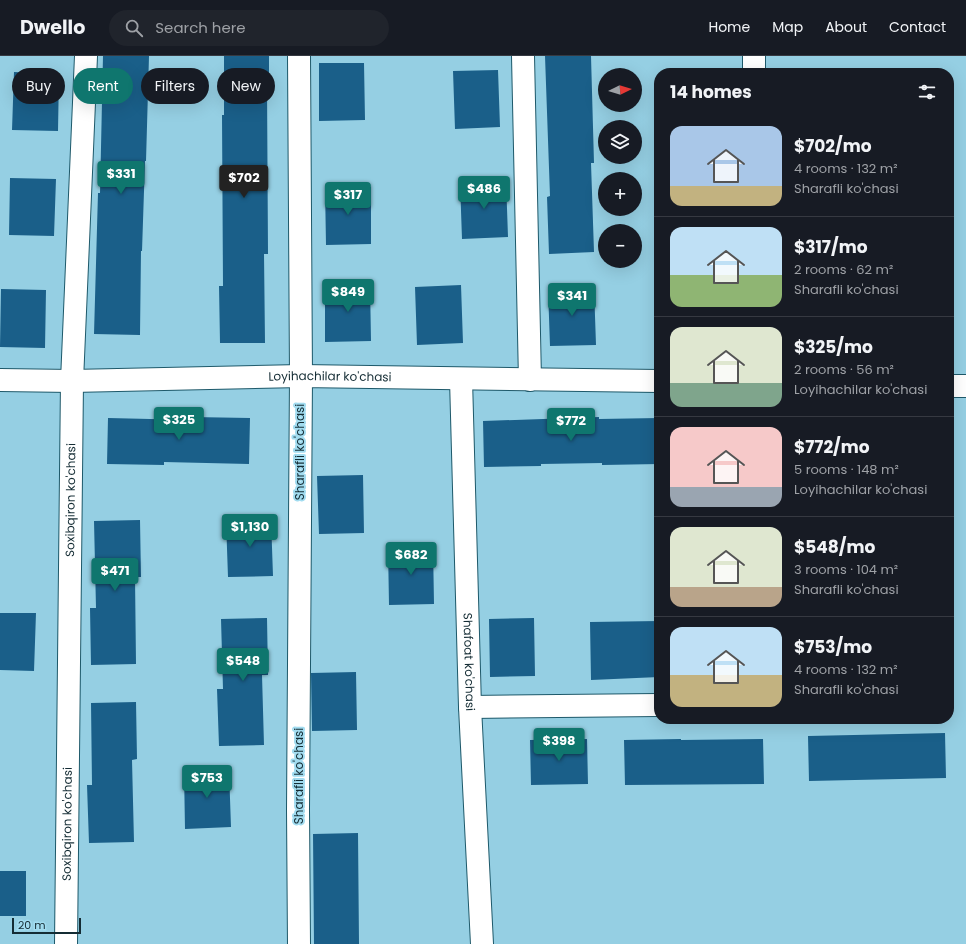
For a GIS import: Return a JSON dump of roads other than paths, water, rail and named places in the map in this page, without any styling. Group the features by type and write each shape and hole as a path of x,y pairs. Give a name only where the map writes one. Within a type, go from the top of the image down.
{"street":[{"name":"Soxibqiron ko'chasi","path":"66,944 72,382 86,56"},
{"name":"Sharafli ko'chasi","path":"299,56 301,376 298,794 299,944"},
{"path":"523,56 530,380"},
{"path":"754,56 754,68"},
{"name":"Loyihachilar ko'chasi","path":"0,380 72,382 301,376 654,381"},
{"name":"Shafoat ko'chasi","path":"461,379 470,707 482,944"},
{"path":"954,386 966,386"},
{"path":"470,707 654,705"}]}
